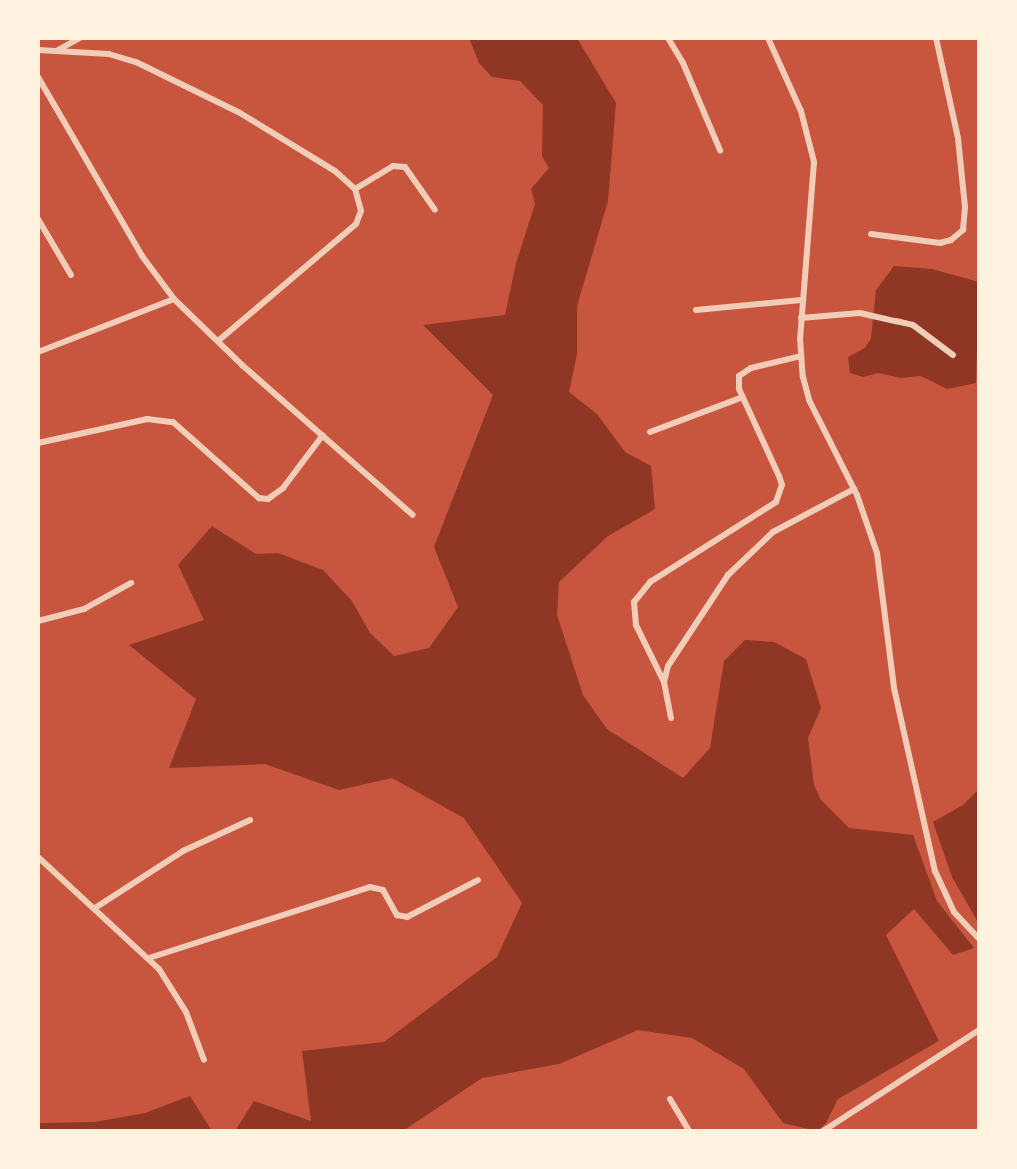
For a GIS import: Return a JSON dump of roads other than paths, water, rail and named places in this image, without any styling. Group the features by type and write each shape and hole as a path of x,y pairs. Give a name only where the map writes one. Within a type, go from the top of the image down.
{"street":[{"path":"58,50 80,38"},
{"path":"668,38 683,63 720,150"},
{"path":"768,38 801,111 813,150 815,175 801,318 801,356 809,400 854,489 877,553 894,688 926,840 946,898 979,939"},
{"path":"871,234 940,243 951,240 963,230 965,207 958,138 936,38"},
{"path":"38,50 109,54 136,62 240,113 335,171 355,189 361,211 356,224 218,341"},
{"path":"38,77 142,256 174,299 413,515"},
{"path":"355,189 399,164 411,173 435,210"},
{"path":"38,219 71,275"},
{"path":"38,352 174,299"},
{"path":"696,310 802,300"},
{"path":"801,318 860,313 913,325 953,355"},
{"path":"671,718 664,682 636,625 634,602 642,589 763,514 780,494 779,476 738,382 743,371 801,356"},
{"path":"650,432 743,397"},
{"path":"38,443 147,419 173,422 259,498 268,499 283,488 323,435"},
{"path":"664,682 686,635 728,575 785,524 854,489"},
{"path":"38,621 84,609 131,583"},
{"path":"95,908 183,851 250,820"},
{"path":"38,857 149,958 186,1012 204,1060"},
{"path":"149,958 370,887 383,890 397,915 407,917 478,880"},
{"path":"823,1131 979,1030"},
{"path":"670,1099 689,1131"}]}
